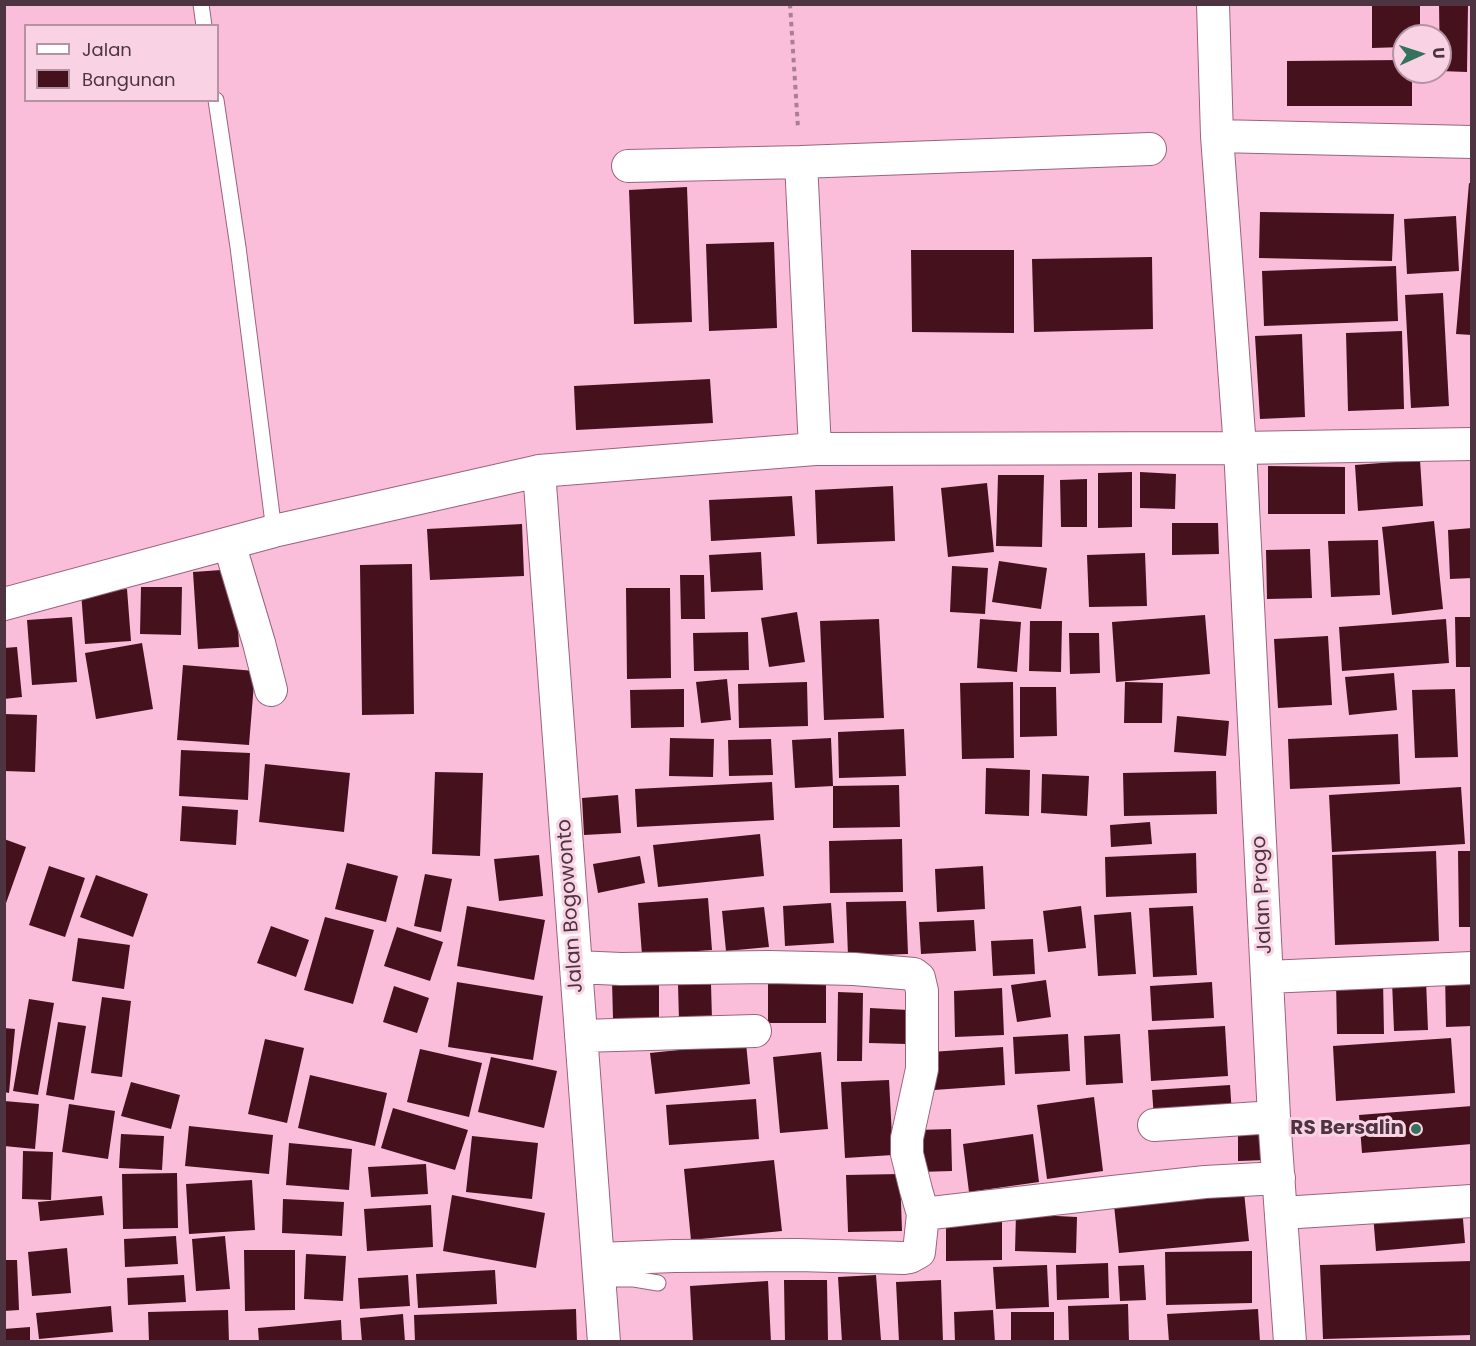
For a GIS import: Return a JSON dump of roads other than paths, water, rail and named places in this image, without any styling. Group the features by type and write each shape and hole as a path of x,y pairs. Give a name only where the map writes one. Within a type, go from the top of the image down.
{"street":[{"name":"Jalan Progo","path":"1213,4 1217,136 1240,448 1274,1117 1290,1341"},
{"path":"1217,136 1472,142"},
{"path":"628,166 1150,149"},
{"path":"801,162 814,449"},
{"path":"4,604 274,531 539,471 814,449 1240,448 1472,444"},
{"name":"Jalan Bogowonto","path":"539,471 604,1341"},
{"path":"229,543 271,690"},
{"path":"576,968 854,969 914,974 919,978 922,991 922,1069 907,1138 908,1154 923,1214 919,1252 904,1258 798,1254 674,1256 599,1269"},
{"path":"1268,977 1472,968"},
{"path":"581,1036 755,1031"},
{"path":"1154,1125 1274,1117"},
{"path":"923,1214 1205,1182 1279,1178"},
{"path":"1282,1213 1472,1201"}],"lane":[{"path":"201,4 204,24"},
{"path":"216,102 238,247 274,531"},
{"path":"599,1269 633,1279 658,1282"}],"place":[{"name":"RS Bersalin","path":"1416,1129"}]}
